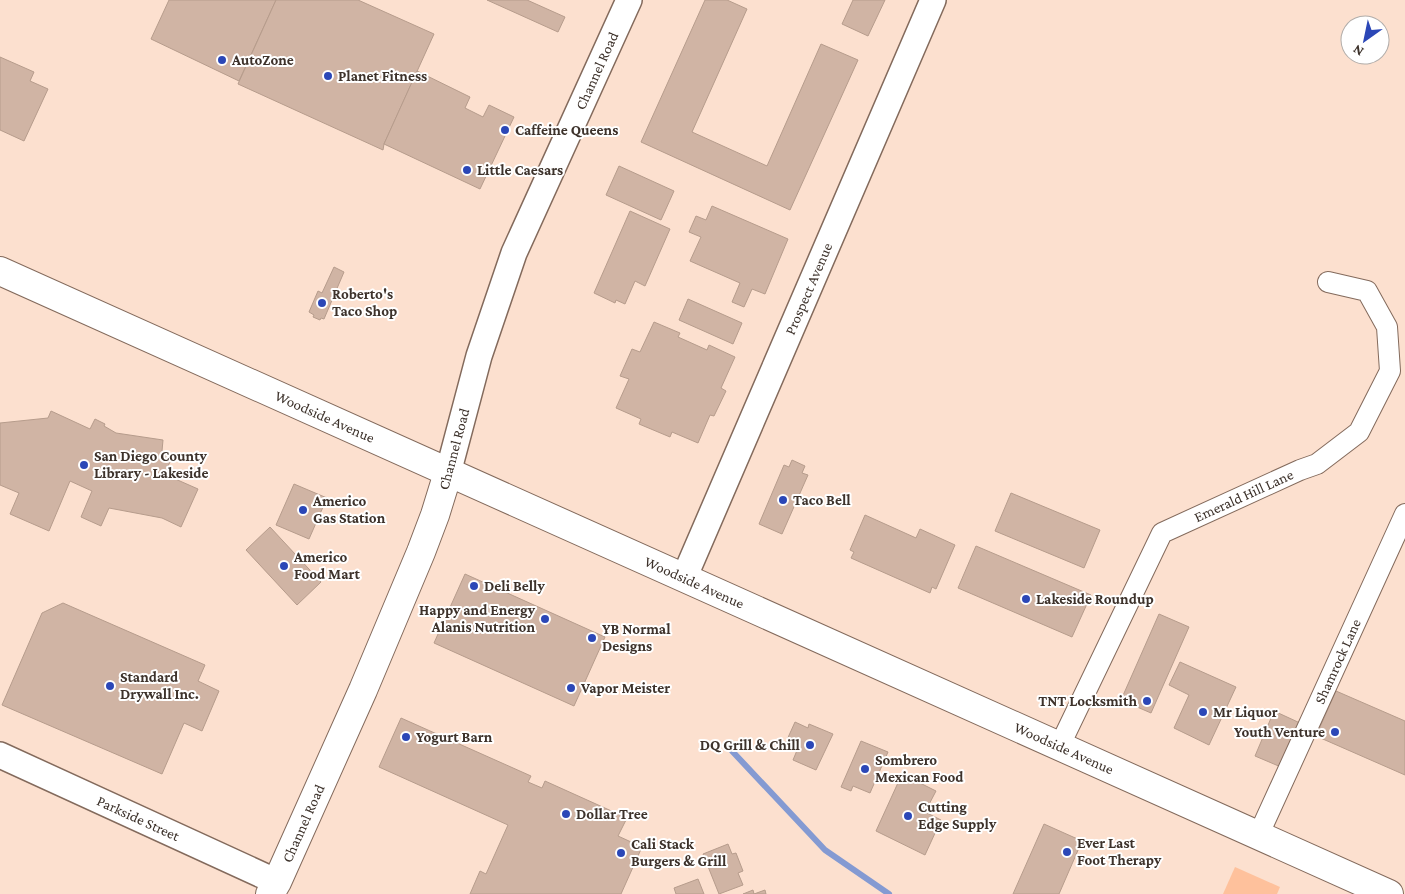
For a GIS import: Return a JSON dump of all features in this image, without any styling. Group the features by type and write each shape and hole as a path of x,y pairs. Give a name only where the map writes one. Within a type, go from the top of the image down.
{"main road":[{"name":"Woodside Avenue","path":"0,270 448,473 1060,745 1389,894"},
{"name":"Channel Road","path":"274,888 363,690 421,552 448,473"}],"street":[{"name":"Channel Road","path":"448,473 479,356 514,253 628,0"},
{"name":"Prospect Avenue","path":"684,578 933,0"},
{"name":"Emerald Hill Lane","path":"1060,745 1162,532 1300,470 1318,464 1359,432 1390,371 1387,327 1367,292 1328,282"},
{"name":"Shamrock Lane","path":"1258,836 1405,514"},
{"name":"Parkside Street","path":"0,755 274,888"}],"shaded area":[{"path":"1235,867 1280,887 1277,894 1223,894"}],"building":[{"name":"AutoZone","path":"169,0 276,0 239,81 151,39"},
{"name":"Planet Fitness","path":"276,0 358,0 434,34 383,150 238,84"},
{"path":"487,0 527,0 565,17 558,32"},
{"path":"705,0 727,0 747,9 692,132 767,166 821,44 858,60 790,210 641,142"},
{"path":"853,0 885,0 868,36 842,24"},
{"path":"0,57 34,72 30,81 48,89 24,141 0,130"},
{"path":"417,71 470,97 465,108 483,117 489,105 514,117 480,189 384,144"},
{"path":"619,166 674,191 661,220 606,195"},
{"path":"712,206 788,239 765,294 752,289 744,307 732,302 740,283 690,261 701,237 689,232 696,216 706,220"},
{"path":"630,211 670,229 645,286 635,281 625,304 616,300 615,303 594,293"},
{"name":"Roberto's Taco Shop","path":"334,267 344,272 324,319 321,318 320,320 313,317 314,315 309,312 318,291 322,293"},
{"path":"688,299 742,323 733,344 679,320"},
{"path":"654,322 680,333 678,337 707,350 709,345 735,357 721,388 726,391 714,416 710,415 698,443 672,432 670,437 639,424 641,419 616,408 629,379 620,376 632,349 640,352"},
{"name":"San Diego County Library - Lakeside","path":"51,411 90,429 95,419 116,433 163,440 162,451 173,456 164,474 198,489 181,527 162,518 109,508 101,526 81,517 92,491 70,481 49,531 10,514 19,493 0,485 0,423 48,418"},
{"name":"Taco Bell","path":"792,460 805,466 802,473 808,475 782,534 759,524 784,465 789,467"},
{"path":"294,484 327,498 309,539 276,525"},
{"path":"1011,493 1100,530 1084,568 995,531"},
{"path":"865,515 916,538 920,529 955,545 936,589 932,587 930,593 851,558 854,552 850,550"},
{"name":"Americo Food Mart","path":"270,527 321,582 297,605 246,550"},
{"path":"976,546 1091,595 1072,637 958,588"},
{"path":"465,574 605,637 574,706 434,643"},
{"name":"Standard Drywall Inc.","path":"63,603 205,665 198,681 219,691 202,731 184,723 162,774 2,705 42,613"},
{"path":"1159,614 1189,627 1151,713 1121,700"},
{"name":"Mr Liquor","path":"1180,662 1236,687 1209,745 1174,728 1189,695 1169,685"},
{"path":"1336,691 1405,721 1405,775 1316,736"},
{"path":"1274,711 1300,723 1281,767 1255,756"},
{"path":"401,718 531,776 528,782 542,788 545,781 627,818 618,836 642,847 621,894 470,894 480,871 486,874 508,825 379,767"},
{"name":"DQ Grill & Chill","path":"795,722 808,728 809,724 833,734 816,770 793,760 798,748 786,742"},
{"name":"Sombrero Mexican Food","path":"861,741 888,752 870,793 853,786 851,791 841,787"},
{"name":"Cutting Edge Supply","path":"902,774 936,791 925,812 941,820 925,855 876,831"},
{"path":"1044,824 1082,841 1059,894 1013,894"},
{"path":"728,844 732,854 736,853 743,871 738,873 743,885 719,894 703,854"},
{"path":"698,879 704,894 676,894 674,888"},
{"path":"753,890 754,894 743,894"},
{"path":"765,890 766,894 754,894"}],"waterway":[{"path":"732,751 825,850 889,894"}],"place":[{"name":"AutoZone","path":"222,60"},
{"name":"Planet Fitness","path":"328,76"},
{"name":"Caffeine Queens","path":"505,130"},
{"name":"Little Caesars","path":"467,170"},
{"name":"Roberto's Taco Shop","path":"322,303"},
{"name":"San Diego County Library - Lakeside","path":"84,465"},
{"name":"Taco Bell","path":"783,500"},
{"name":"Americo Gas Station","path":"303,510"},
{"name":"Americo Food Mart","path":"284,566"},
{"name":"Deli Belly","path":"474,586"},
{"name":"Lakeside Roundup","path":"1026,599"},
{"name":"Happy and Energy Alanis Nutrition","path":"545,619"},
{"name":"YB Normal Designs","path":"592,638"},
{"name":"Standard Drywall Inc.","path":"110,686"},
{"name":"Vapor Meister","path":"571,688"},
{"name":"TNT Locksmith","path":"1147,701"},
{"name":"Mr Liquor","path":"1203,712"},
{"name":"Youth Venture","path":"1335,732"},
{"name":"Yogurt Barn","path":"406,737"},
{"name":"DQ Grill & Chill","path":"810,745"},
{"name":"Sombrero Mexican Food","path":"865,769"},
{"name":"Dollar Tree","path":"566,814"},
{"name":"Cutting Edge Supply","path":"908,816"},
{"name":"Ever Last Foot Therapy","path":"1067,852"},
{"name":"Cali Stack Burgers & Grill","path":"621,853"}]}
